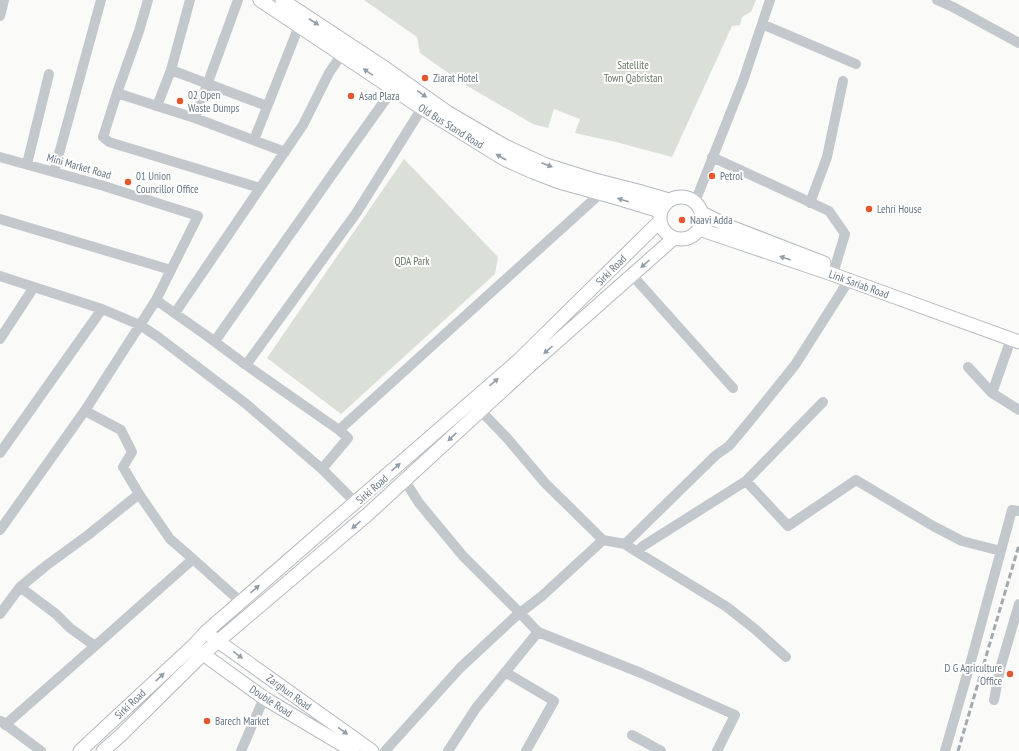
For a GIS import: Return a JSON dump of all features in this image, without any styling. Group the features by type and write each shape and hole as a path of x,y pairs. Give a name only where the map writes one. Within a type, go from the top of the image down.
{"main road":[{"name":"Old Bus Stand Road","path":"260,0 422,108 504,159 559,182 601,193 660,216"},
{"name":"Old Bus Stand Road","path":"282,0 385,68 447,112 505,146 546,165 591,180 668,200"},
{"path":"682,196 688,198 700,208 702,213 702,221 699,229 688,238 674,238 665,232 662,227 660,216 664,205 668,200 682,196"},
{"name":"Link Sariab Road","path":"702,213 728,226 1016,338"},
{"name":"Sirki Road","path":"103,751 121,735 198,650 206,632 519,360 660,216"},
{"name":"Link Sariab Road","path":"699,229 1016,338"},
{"name":"Sirki Road","path":"80,751 198,650 219,642 368,514 526,369 674,238"},
{"name":"Zarghun Road","path":"206,632 372,751"},
{"name":"Double Road","path":"198,650 264,698 353,751"}],"street":[{"path":"0,16 4,0"},
{"path":"54,172 102,0"},
{"path":"148,0 103,137 109,142 260,188"},
{"path":"157,106 171,70 190,0"},
{"path":"195,118 238,0"},
{"path":"694,202 743,81 770,0"},
{"path":"937,0 953,7 1019,43"},
{"path":"762,24 856,64"},
{"path":"254,140 299,26"},
{"path":"175,313 303,125 328,73 342,54"},
{"path":"171,70 267,106"},
{"path":"27,164 49,74"},
{"path":"810,203 827,157 843,81"},
{"path":"215,341 393,89"},
{"path":"117,92 195,118 285,152"},
{"path":"246,364 357,212 422,108"},
{"name":"Mini Market Road","path":"0,157 104,186 198,216 171,270"},
{"path":"712,157 829,211 845,234 836,267"},
{"path":"339,430 601,193"},
{"path":"0,219 171,270 156,300 86,409 0,530"},
{"path":"632,275 733,388"},
{"path":"0,276 102,309 140,325 245,403 322,469 356,503"},
{"path":"625,544 716,454 729,446 750,422 795,365 849,280"},
{"path":"0,339 34,287"},
{"path":"156,300 339,430 348,438 322,469"},
{"path":"0,453 102,309"},
{"path":"992,393 1016,338"},
{"path":"968,367 992,393 1019,410"},
{"path":"637,552 643,546 746,481 824,402"},
{"path":"86,409 89,413 121,430 132,452 123,467 139,494 170,539 241,602"},
{"path":"481,411 507,438 545,484 603,540 625,544 726,607 786,656"},
{"path":"746,481 788,526 856,480 933,526 962,541 1001,551"},
{"path":"405,481 419,503 463,556 520,612 538,632 641,672 735,715 717,751"},
{"path":"0,614 20,588 47,565 88,535 139,494"},
{"path":"946,751 1012,510 1019,511"},
{"path":"385,751 460,668 520,612 542,596 603,540"},
{"path":"41,751 2,723 95,646 193,559"},
{"path":"20,588 56,614 70,628 95,646"},
{"path":"994,700 1000,669 1019,604"},
{"path":"448,751 476,708 538,632"},
{"path":"505,672 554,701 526,751"},
{"path":"241,751 264,698"},
{"path":"632,735 661,751"}],"green space":[{"name":"Satellite Town Qabristan","path":"364,0 756,0 751,12 742,17 740,25 732,26 672,157 575,133 580,119 554,109 548,128 533,124 464,84 420,53 417,37"},
{"name":"QDA Park","path":"404,159 498,257 495,274 341,414 267,358"}],"railway":[{"path":"958,751 1019,545"}],"place":[{"name":"Ziarat Hotel","path":"425,78"},
{"name":"Asad Plaza","path":"351,96"},
{"name":"02 Open Waste Dumps","path":"180,101"},
{"name":"Petrol","path":"712,176"},
{"name":"01 Union Councillor Office","path":"128,182"},
{"name":"Lehri House","path":"869,209"},
{"name":"Naavi Adda","path":"682,220"},
{"name":"D G Agriculture Office","path":"1010,674"},
{"name":"Barech Market","path":"207,721"}]}
